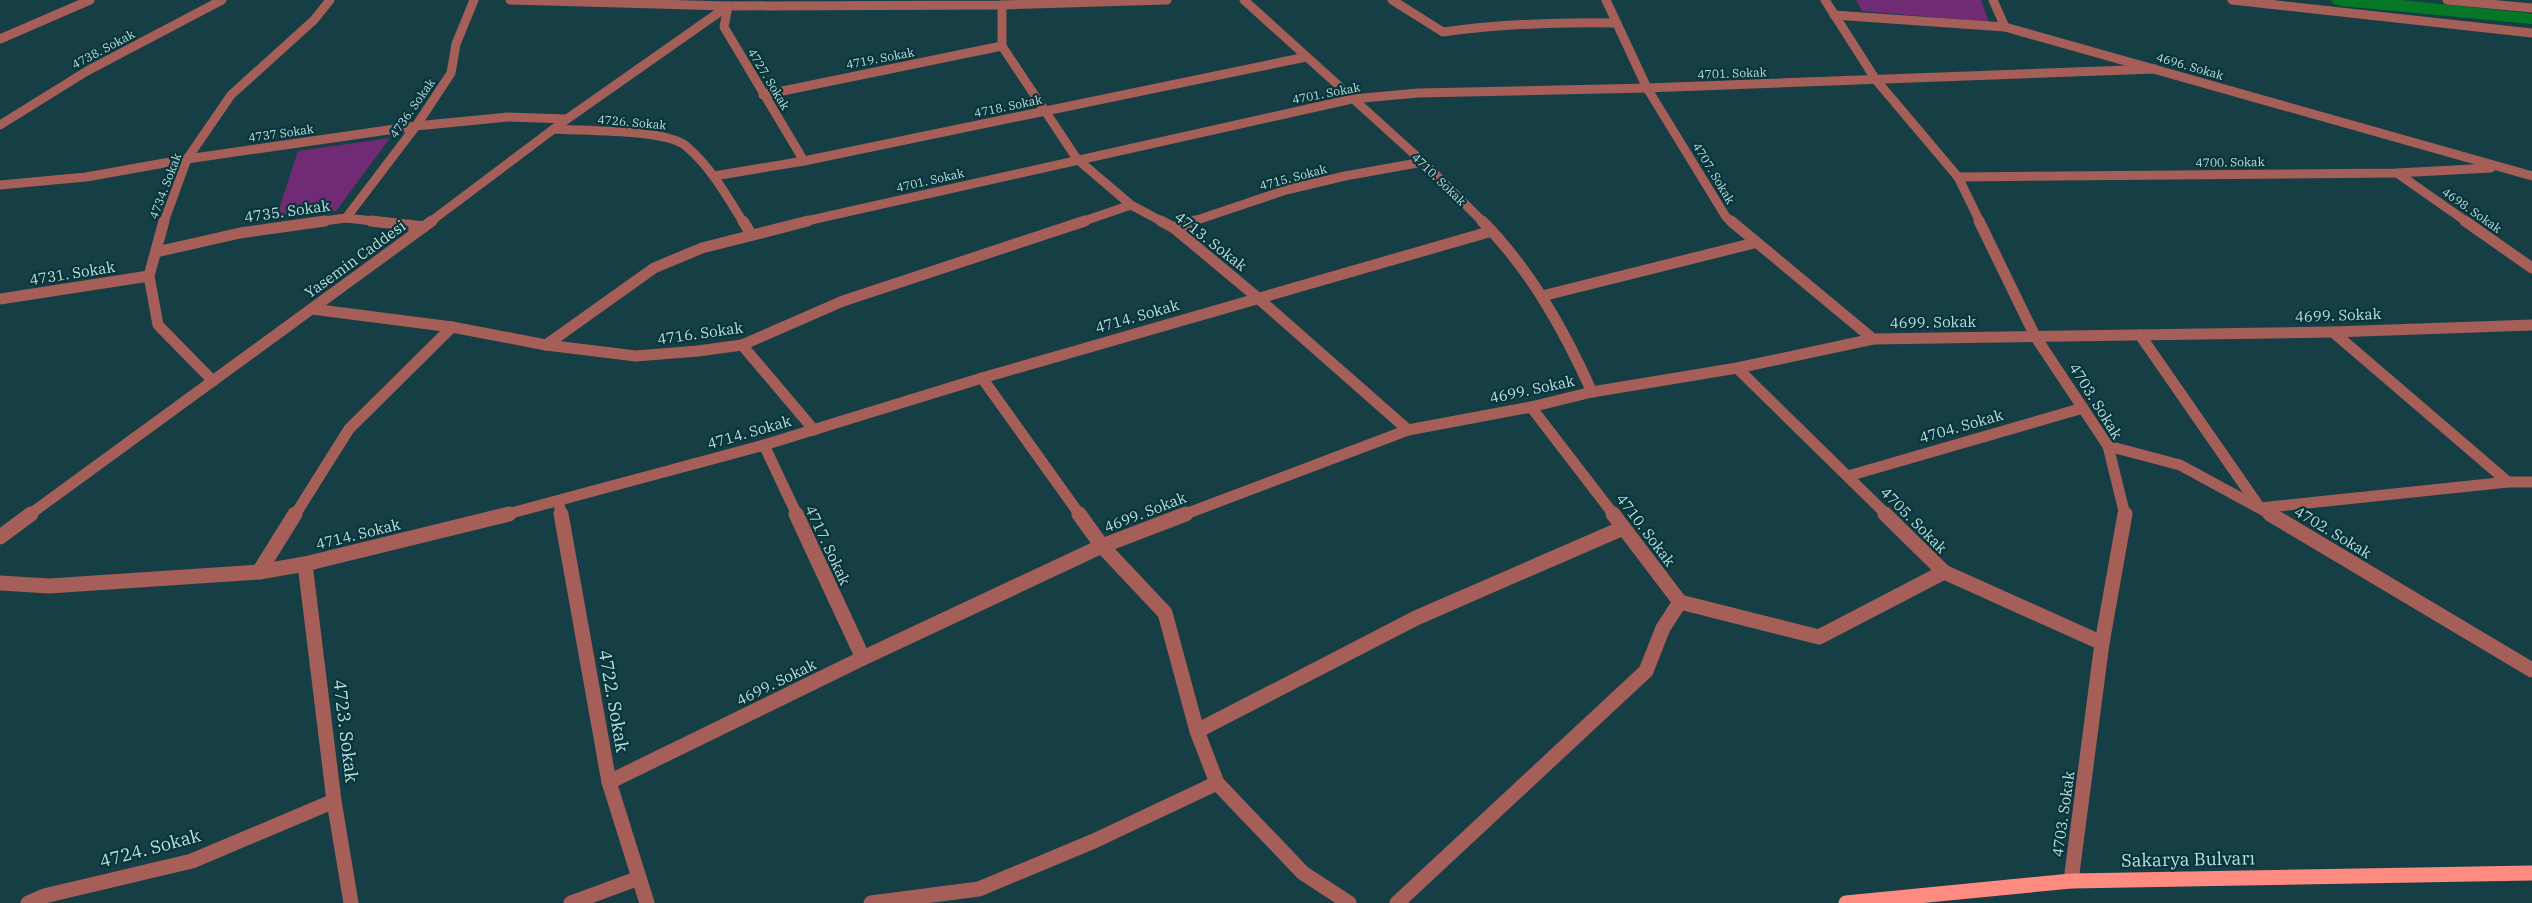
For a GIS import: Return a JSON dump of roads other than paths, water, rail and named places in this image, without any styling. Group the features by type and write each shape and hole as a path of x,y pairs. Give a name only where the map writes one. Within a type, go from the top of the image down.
{"main road":[{"name":"Sakarya Bulvarı","path":"1846,903 2071,881 2532,873"}],"street":[{"path":"0,39 90,0"},
{"name":"4738. Sokak","path":"0,125 87,71 222,0"},
{"name":"4734. Sokak","path":"213,381 158,325 149,276 167,212 187,159 231,95 314,20 330,0"},
{"name":"4736. Sokak","path":"346,218 416,126 450,73 456,44 474,0"},
{"path":"510,0 608,1 728,6 1002,6 1168,0"},
{"name":"4710. Sokak","path":"1244,0 1423,162 1492,231 1542,296 1569,342 1592,392"},
{"path":"1392,0 1443,32 1496,25 1615,23"},
{"name":"4707. Sokak","path":"1606,0 1615,23 1647,88 1726,217 1754,243 1873,339"},
{"name":"4703. Sokak","path":"1825,0 1876,80 1958,177 2035,336 2108,446 2125,516 2102,644 2071,881"},
{"path":"1993,0 2005,28"},
{"path":"2232,0 2532,33"},
{"path":"2448,0 2532,8"},
{"name":"4727. Sokak","path":"728,6 724,26 763,95 804,161"},
{"name":"Yasemin Caddesi","path":"0,537 424,227 554,129 728,6"},
{"path":"1002,6 1002,46"},
{"name":"4696. Sokak","path":"1834,15 2005,28 2532,176"},
{"name":"4719. Sokak","path":"763,95 1002,46"},
{"name":"4713. Sokak","path":"1002,46 1077,159 1131,205 1174,228 1258,298 1408,430"},
{"name":"4718. Sokak","path":"714,176 804,161 1306,57"},
{"name":"4701. Sokak","path":"546,345 654,268 702,248 751,234 1077,159 1352,99 1418,93 1647,88 2155,69"},
{"name":"4737 Sokak","path":"0,185 86,177 187,159 416,126 508,117 567,120"},
{"name":"4726. Sokak","path":"554,129 666,136 685,145 714,176 751,234"},
{"name":"4715. Sokak","path":"1174,228 1286,190 1345,176 1423,162"},
{"name":"4700. Sokak","path":"1958,177 2397,173 2502,167"},
{"name":"4698. Sokak","path":"2397,173 2532,268"},
{"name":"4716. Sokak","path":"312,309 452,327 546,345 636,356 698,352 742,345 843,301 966,262 1131,205"},
{"name":"4735. Sokak","path":"156,252 240,233 346,218 424,227"},
{"name":"4714. Sokak","path":"0,583 48,586 260,572 305,564 559,502 764,445 982,378 1492,231"},
{"path":"1542,296 1754,243"},
{"name":"4731. Sokak","path":"0,300 149,276"},
{"name":"4699. Sokak","path":"609,782 863,658 1102,546 1408,430 1592,392 1738,368 1873,339 2333,332 2532,325"},
{"path":"260,572 350,429 452,327"},
{"path":"2333,332 2508,482"},
{"path":"2140,335 2260,508 2508,482 2532,482"},
{"path":"742,345 814,430"},
{"name":"4705. Sokak","path":"1738,368 1944,572 2102,644"},
{"path":"982,378 1102,546 1165,613 1197,732 1217,784 1303,872 1349,903"},
{"name":"4710. Sokak","path":"1531,406 1680,602"},
{"name":"4704. Sokak","path":"1848,476 2083,408"},
{"name":"4717. Sokak","path":"764,445 863,658"},
{"name":"4702. Sokak","path":"2108,446 2180,466 2260,508 2532,670"},
{"name":"4722. Sokak","path":"559,502 609,782 647,903"},
{"path":"1197,732 1416,618 1623,528"},
{"name":"4723. Sokak","path":"305,564 334,801 351,903"},
{"path":"1397,903 1646,671 1663,628 1680,602 1819,637 1944,572"},
{"path":"871,903 978,889 1094,841 1217,784"},
{"name":"4724. Sokak","path":"28,903 44,896 192,862 334,801"},
{"path":"570,903 639,878"}],"waterway":[{"path":"2341,0 2527,19"}]}
